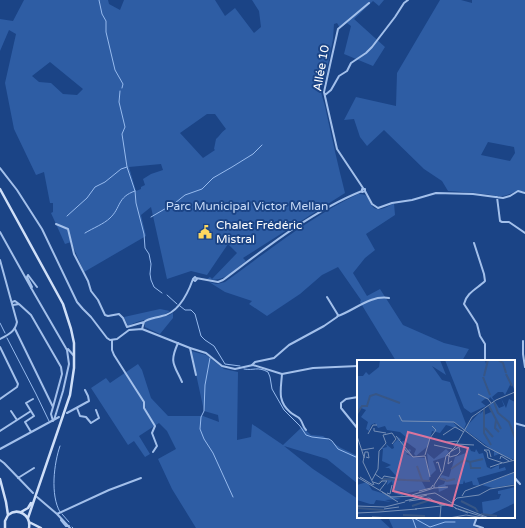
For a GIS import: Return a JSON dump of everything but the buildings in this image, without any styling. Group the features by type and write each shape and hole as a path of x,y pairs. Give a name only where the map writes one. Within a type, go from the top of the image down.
{"main road":[{"path":"0,186 12,210"},
{"path":"0,189 63,304 71,329 75,356 70,395 33,501 28,518 29,528"},
{"path":"0,479 8,515 5,521 5,528"},
{"path":"8,515 14,512 21,512 28,508 33,501"},
{"path":"6,502 9,509 14,512"},
{"path":"21,512 28,518"},
{"path":"29,522 41,528"}],"street":[{"path":"324,95 331,90 339,76 347,71 350,63 366,53 376,42 408,0"},
{"name":"Allée 10","path":"363,190 337,149 324,90 338,29 369,3"},
{"path":"0,168 17,190 42,229 77,302 107,338 112,340 117,339 129,330 142,329 206,353 218,363 229,368 240,369 252,365 255,362 274,358 289,345 356,306 376,298 389,298"},
{"path":"56,224 68,229 70,233 70,242 76,258 88,281 91,291 98,300 105,315 110,316 119,314 123,318 127,328 139,322 168,315 188,294 195,279 218,282 223,280 309,219 349,196 363,190 372,204 378,208 392,202 412,200 440,193 473,194 503,198 518,191 525,193"},
{"path":"497,197 500,220 502,222 509,222 525,233"},
{"path":"0,232 31,288 66,346 75,356"},
{"path":"474,243 485,281 472,291 465,300 464,304 477,324 480,336 485,344 485,360"},
{"path":"0,260 16,319 15,329 53,407"},
{"path":"31,288 32,287 27,277 28,275 36,288"},
{"path":"327,297 338,316"},
{"path":"12,302 15,301 31,315 61,367 62,374 51,414 53,420"},
{"path":"13,306 19,304"},
{"path":"142,329 144,322"},
{"path":"0,339 15,329"},
{"path":"112,340 112,350 114,355 144,402 144,408 155,426 152,433 157,446 153,452"},
{"path":"523,341 525,367"},
{"path":"178,343 172,358 172,362 182,382"},
{"path":"53,420 63,391 69,364 66,346"},
{"path":"0,347 18,384 17,387 0,398"},
{"path":"190,348 196,375"},
{"path":"252,365 282,374 313,368 357,366"},
{"path":"282,374 281,401 289,411 300,419 302,426 306,430"},
{"path":"66,413 88,401 88,396 85,390"},
{"path":"357,397 346,399 341,403 341,408 357,427"},
{"path":"25,422 34,416 26,404 33,399"},
{"path":"77,408 80,416 86,417 91,423 99,418 96,410"},
{"path":"11,411 17,420"},
{"path":"0,431 31,411"},
{"path":"22,417 31,432"},
{"path":"0,449 59,417"},
{"path":"515,423 525,426"},
{"path":"0,425 3,429"},
{"path":"0,462 7,466 33,493"},
{"path":"18,478 34,468"},
{"path":"57,514 109,490 141,478"},
{"path":"515,478 520,484"},
{"path":"37,497 57,514 66,526 69,527"},
{"path":"477,518 474,524 483,528"}],"green space":[{"name":"Parc Municipal Victor Mellan","path":"24,0 108,0 109,4 120,10 124,0 215,0 225,16 235,8 254,33 261,27 259,11 252,0 384,0 379,6 373,1 354,19 385,47 373,66 344,54 351,26 347,23 340,28 337,23 334,24 333,39 324,84 321,86 345,193 243,258 246,261 223,278 213,280 207,279 210,277 212,279 237,253 228,244 207,275 191,271 167,279 151,207 141,215 146,236 84,272 71,242 65,244 51,213 53,212 53,203 50,203 44,172 36,175 14,129 5,83 16,34 9,30 0,51 0,19 13,21","holes":["50,62 83,89 77,95 63,94 51,83 39,82 32,76","207,114 215,114 226,129 216,139 215,150 203,158 180,133","161,164 163,170 151,174 143,179 145,185 136,191 129,167"]},
{"path":"440,0 461,0 472,3 472,0 525,0 525,192 519,191 505,196 499,196 448,191 442,181 424,169 384,130 367,146 360,137 354,119 344,120 356,97 396,106 397,73","holes":["488,142 514,147 515,153 510,161 481,155"]},
{"path":"358,194 362,194 367,197 373,207 377,209 385,208 394,203 395,215 366,234 375,250 365,258 353,273 367,296 380,289 403,325 444,343 469,349 463,360 395,360 360,302 361,300 338,267 322,275 300,294 267,316 249,304 252,301 225,292 209,282 217,284 225,282 306,224"},
{"path":"160,309 170,311 160,316 133,323 128,326 124,317"},
{"path":"173,313 173,318 160,334 145,327 145,322 149,320"},
{"path":"191,351 206,355 224,369 238,372 237,440 251,437 252,424 283,445 302,427 311,435 323,436 341,448 357,456 357,483 327,459 284,446 313,469 357,498 357,518 379,518 390,528 196,528 172,489 158,459 176,449 167,431 159,423 139,436 150,454 145,457 134,441 128,445 91,388 106,378 110,383 138,364 142,370 151,398 168,416 203,416 219,422 218,415 204,411"},
{"path":"388,518 478,518 474,527 478,528 393,528"}],"waterway":[{"path":"99,0 102,14 106,21 106,32 115,70 123,84 122,88"},
{"path":"120,91 119,102 125,127 122,134 127,167 135,191 136,203 144,234 145,248 149,254 151,264 151,280 154,287 162,293"},
{"path":"151,217 175,203 185,195 202,189 213,178 253,154 262,145"},
{"path":"67,216 87,198 95,187 105,182 121,169 127,167"},
{"path":"85,233 108,220 125,196 135,191"},
{"path":"167,295 177,304"},
{"path":"180,306 185,310 191,310 195,314 201,336 214,346 225,364 240,366"},
{"path":"0,323 5,333"},
{"path":"7,338 49,421"},
{"path":"210,358 205,385 204,411 201,417 200,429 204,439 213,453 233,497"},
{"path":"244,369 261,369 268,372 272,389 284,410 300,426 306,435 329,439 338,449 357,458"},
{"path":"60,446 56,461 54,488 57,505 60,512"},
{"path":"62,514 69,522"},
{"path":"412,518 416,528"},
{"path":"414,518 430,527 445,522 455,522"}],"place":[{"name":"Chalet Frédéric Mistral","path":"205,232"}]}
